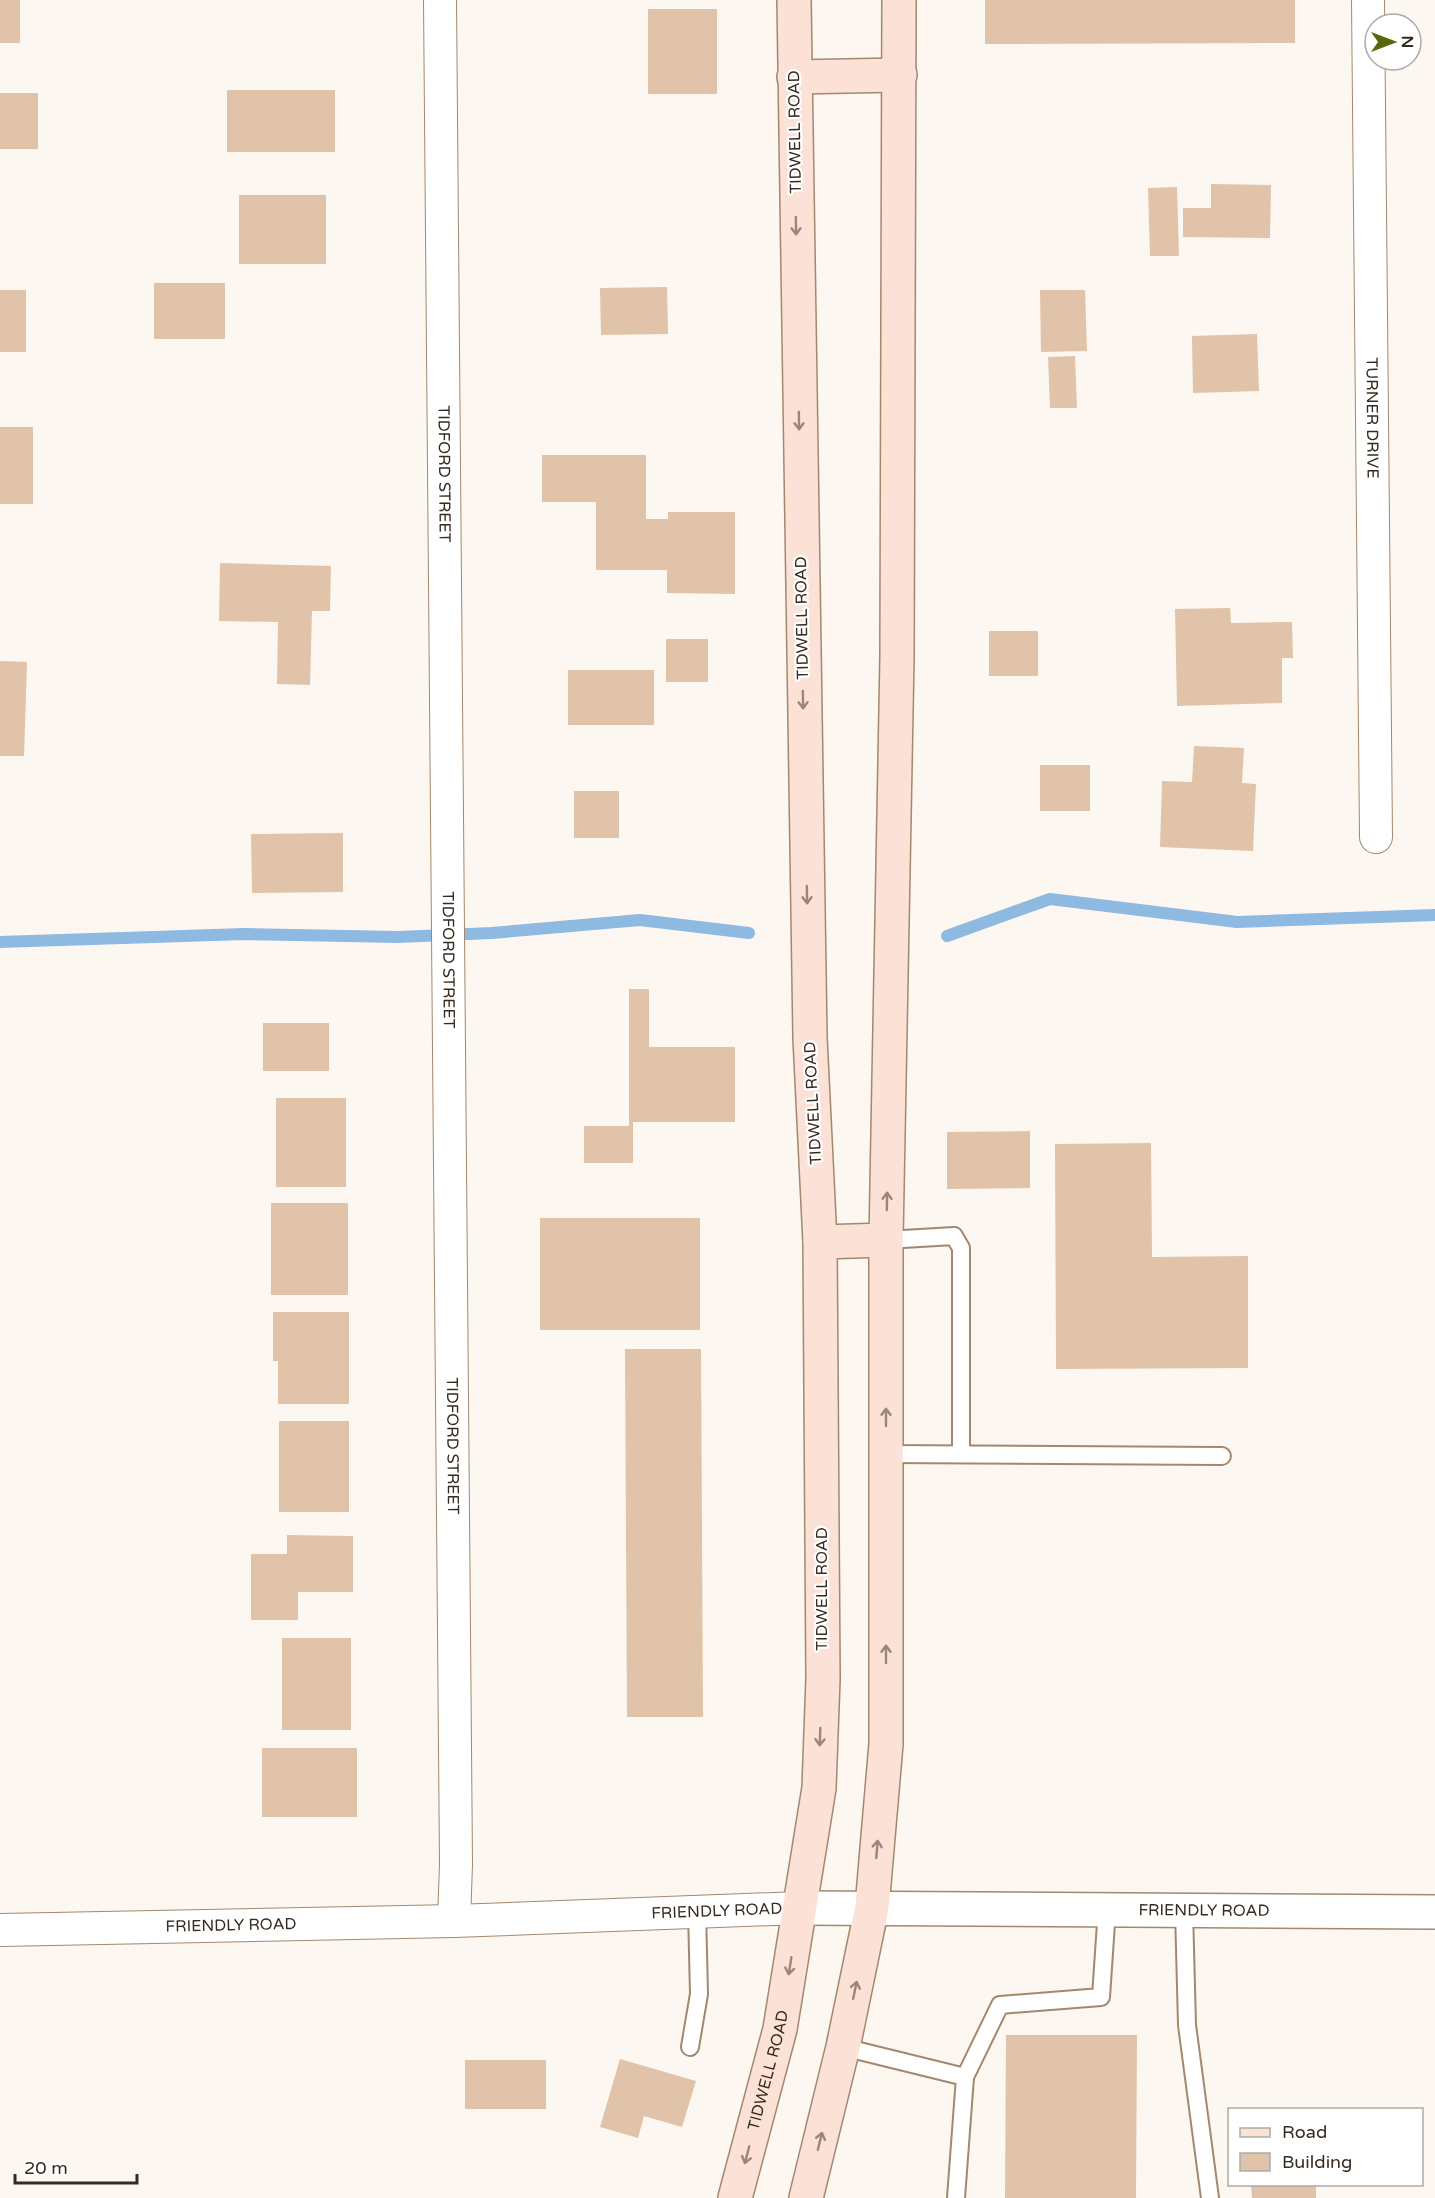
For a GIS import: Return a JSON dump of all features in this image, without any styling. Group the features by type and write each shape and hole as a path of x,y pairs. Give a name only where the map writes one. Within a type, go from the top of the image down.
{"main road":[{"name":"TIDWELL ROAD","path":"735,2198 780,2029 819,1788 823,1679 820,1242 810,1026 794,77 795,0"},
{"path":"806,2198 843,2047 872,1907 886,1744 886,1240 897,657 899,0"},
{"path":"794,77 900,75"},
{"path":"820,1242 886,1240"}],"street":[{"name":"TIDFORD STREET","path":"440,0 456,1864 454,1921"},
{"name":"TURNER DRIVE","path":"1368,0 1376,837"},
{"name":"FRIENDLY ROAD","path":"0,1930 454,1921 697,1911 872,1907 1435,1912"}],"lane":[{"path":"886,1240 954,1236 961,1248 961,1454"},
{"path":"886,1454 1222,1456"},
{"path":"956,2198 965,2077 1000,2006 1101,1997 1107,1908"},
{"path":"1184,1910 1187,2025 1210,2198"},
{"path":"690,2047 699,1994 697,1911"},
{"path":"843,2047 965,2077"}],"building":[{"path":"0,0 20,0 20,43 0,43"},
{"path":"985,0 1295,0 1295,43 985,44"},
{"path":"648,9 717,9 717,94 648,94"},
{"path":"227,90 335,90 335,152 227,152"},
{"path":"0,93 38,93 38,149 0,149"},
{"path":"1211,184 1271,185 1270,238 1183,237 1183,208 1211,208"},
{"path":"1177,187 1179,256 1150,256 1148,188"},
{"path":"239,195 326,195 326,264 239,264"},
{"path":"154,283 225,283 225,339 154,339"},
{"path":"667,287 668,334 601,335 600,288"},
{"path":"0,290 26,290 26,352 0,352"},
{"path":"1040,290 1085,290 1087,351 1041,352"},
{"path":"1257,334 1259,391 1193,393 1192,336"},
{"path":"1075,356 1077,408 1050,408 1048,357"},
{"path":"0,427 33,427 33,504 0,504"},
{"path":"542,455 646,455 646,519 668,519 668,512 735,512 735,594 667,593 667,570 596,570 596,502 542,502"},
{"path":"220,563 331,566 330,611 312,611 310,685 277,684 278,622 219,621"},
{"path":"1230,608 1231,623 1292,622 1293,658 1282,658 1282,703 1177,706 1175,609"},
{"path":"989,631 1038,631 1038,676 989,676"},
{"path":"666,639 708,639 708,682 666,682"},
{"path":"0,661 27,662 24,756 0,756"},
{"path":"568,670 654,670 654,725 568,725"},
{"path":"1194,746 1244,748 1242,783 1256,784 1253,851 1160,847 1162,781 1192,782"},
{"path":"1040,765 1090,765 1090,811 1040,811"},
{"path":"574,791 619,791 619,838 574,838"},
{"path":"343,833 343,892 252,893 251,834"},
{"path":"629,989 649,989 649,1047 735,1047 735,1122 633,1122 633,1163 584,1163 584,1126 629,1126"},
{"path":"263,1023 329,1023 329,1071 263,1071"},
{"path":"276,1098 346,1098 346,1187 276,1187"},
{"path":"1030,1131 1030,1188 947,1189 947,1132"},
{"path":"1151,1143 1152,1257 1248,1256 1248,1368 1056,1369 1055,1144"},
{"path":"271,1203 348,1203 348,1295 271,1295"},
{"path":"540,1218 700,1218 700,1330 540,1330"},
{"path":"273,1312 349,1312 349,1404 278,1404 278,1361 273,1361"},
{"path":"625,1349 701,1349 703,1717 627,1717"},
{"path":"279,1421 349,1421 349,1512 279,1512"},
{"path":"287,1535 353,1536 353,1592 298,1592 298,1620 251,1620 251,1554 287,1554"},
{"path":"282,1638 351,1638 351,1730 282,1730"},
{"path":"262,1748 357,1748 357,1817 262,1817"},
{"path":"1006,2035 1137,2035 1136,2198 1005,2198"},
{"path":"620,2059 696,2081 682,2127 644,2116 638,2138 600,2127"},
{"path":"465,2060 546,2060 546,2109 465,2109"},
{"path":"1251,2186 1316,2186 1316,2198 1252,2198"}],"waterway":[{"path":"947,936 1050,899 1237,922 1435,915"},
{"path":"0,942 245,934 398,937 492,933 640,920 749,933"}]}
